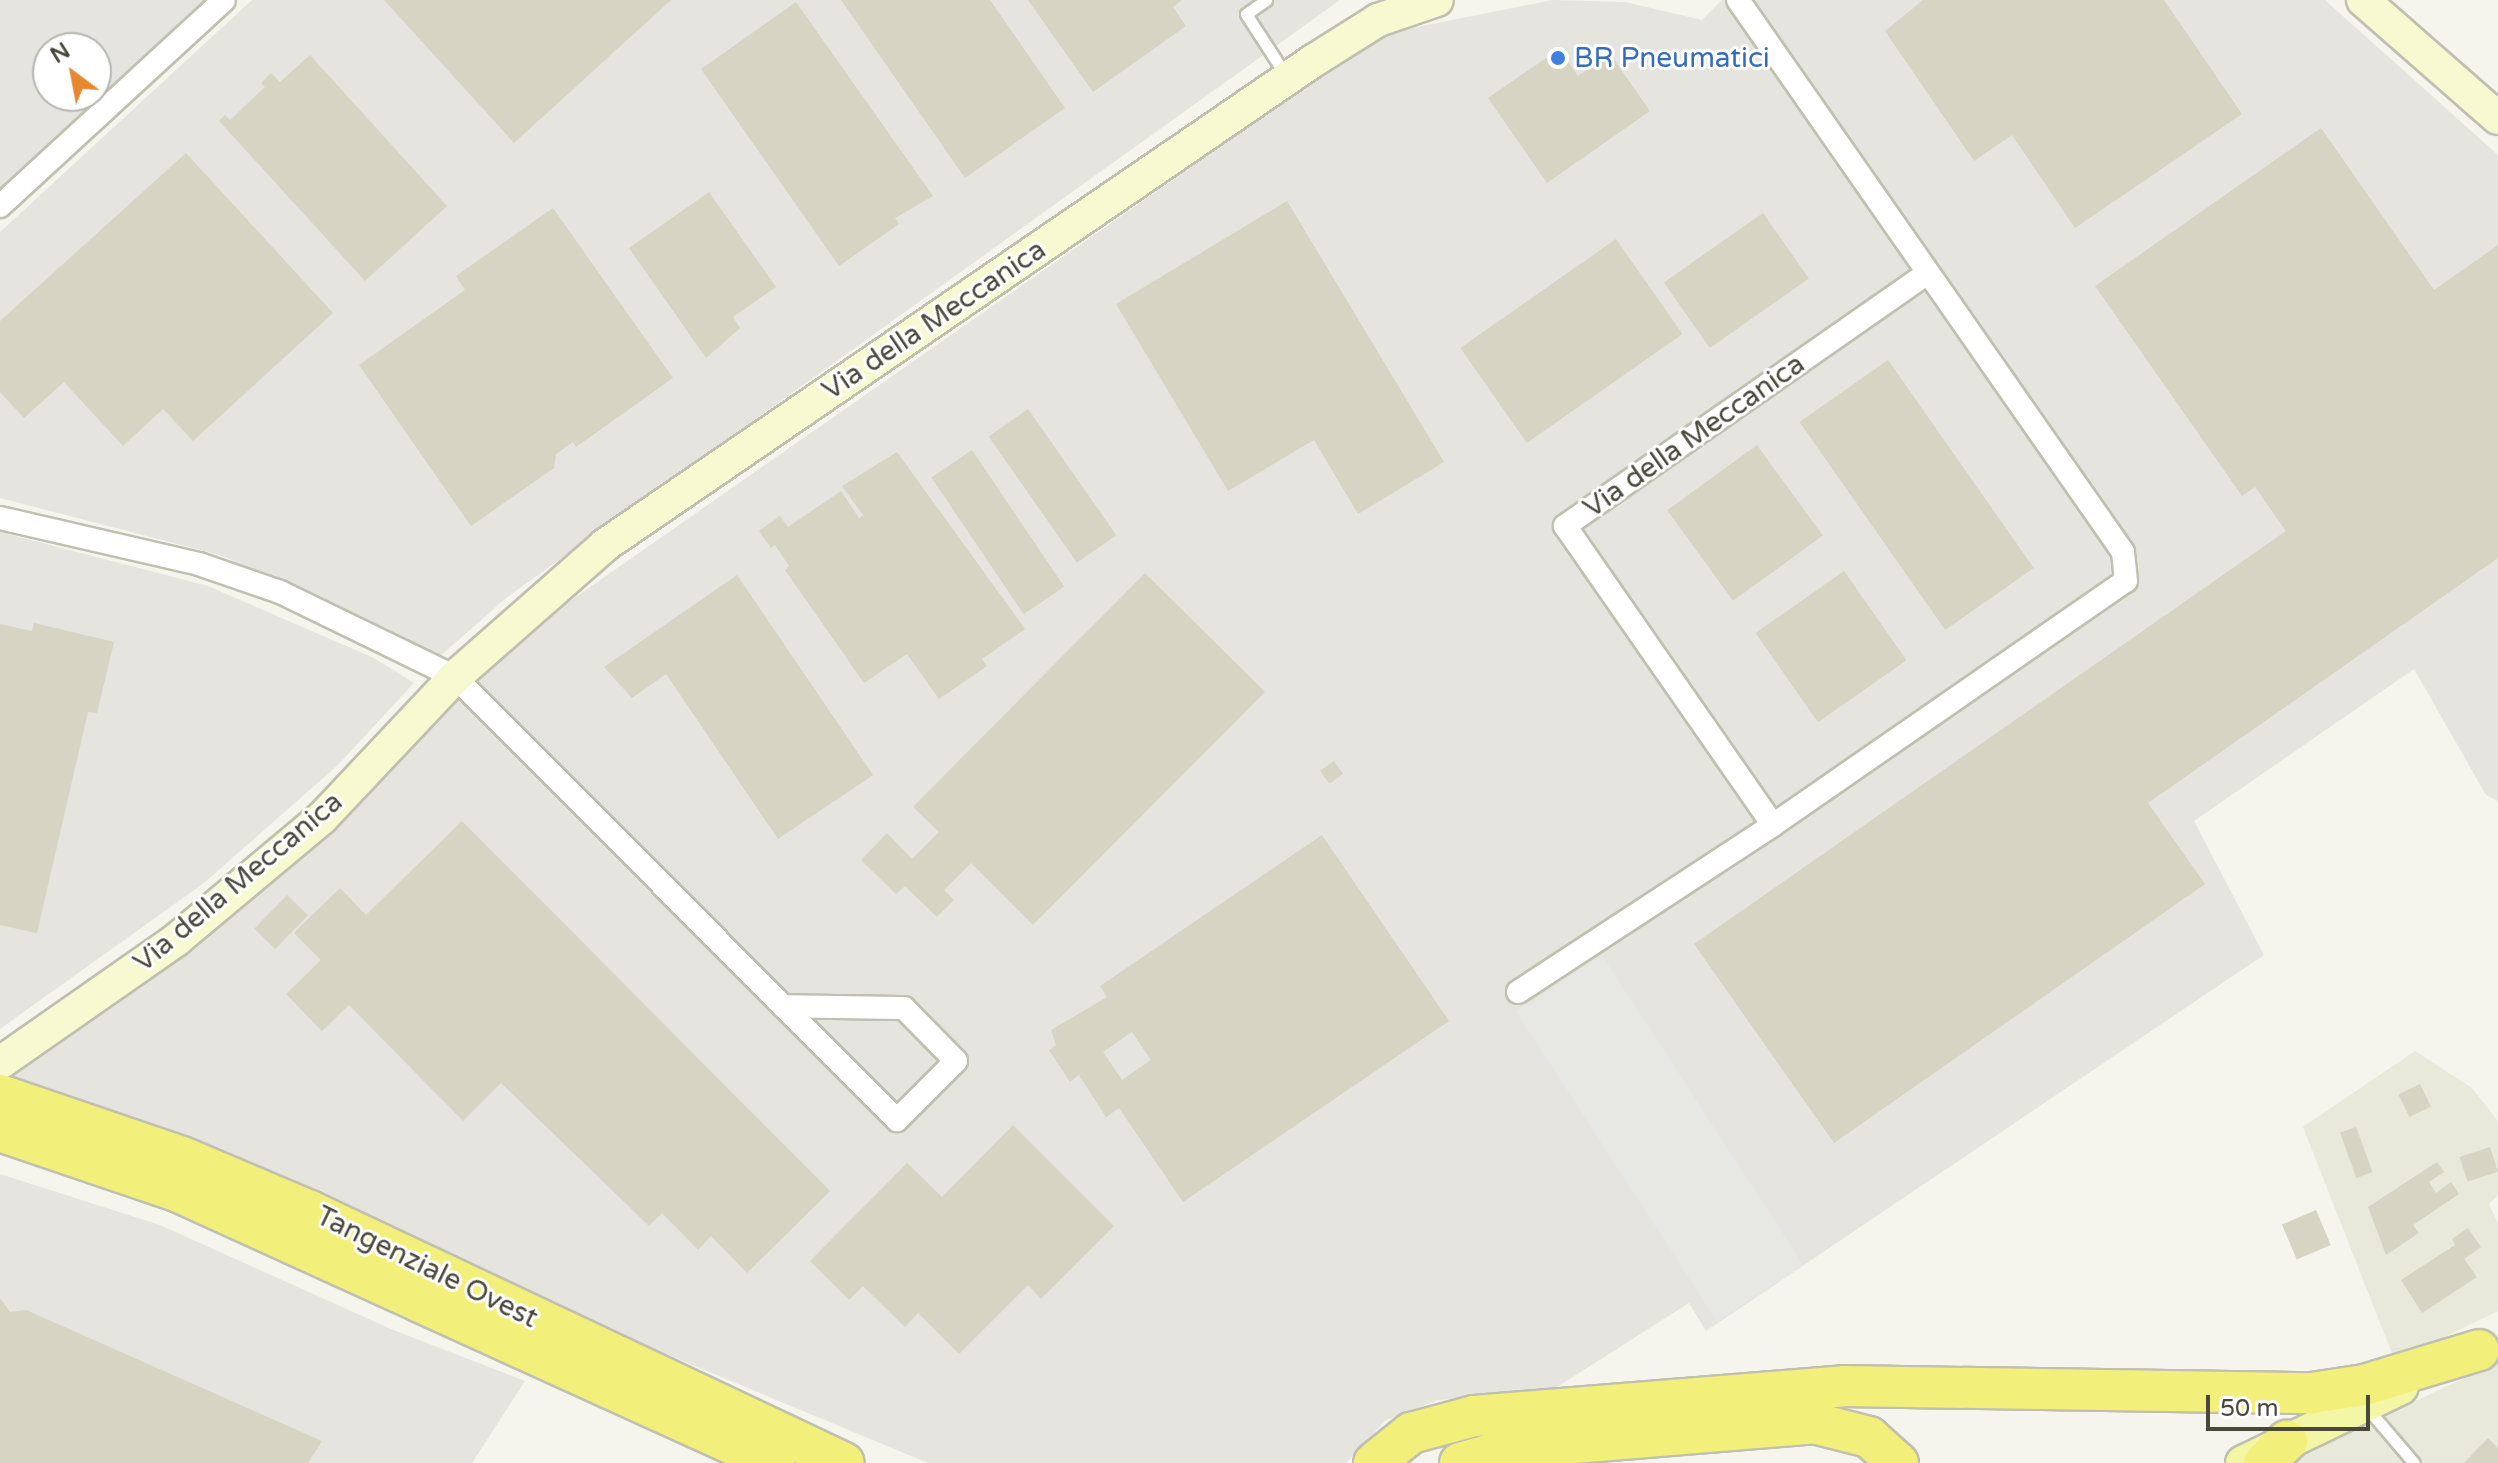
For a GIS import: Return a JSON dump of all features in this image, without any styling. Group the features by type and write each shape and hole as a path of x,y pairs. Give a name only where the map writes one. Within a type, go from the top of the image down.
{"highway":[{"name":"Tangenziale Ovest","path":"2,1096 179,1192 774,1463"},
{"name":"Tangenziale Ovest","path":"2,1096 182,1157 310,1211 844,1463"},
{"path":"1374,1463 1411,1433 1474,1416 1844,1386 2312,1393 2364,1385 2488,1345"},
{"path":"1460,1463 1513,1448 1786,1423 1855,1430 1881,1445 1898,1463"}],"main road":[{"path":"2243,1463 2275,1452 2364,1404 2488,1345"}],"street":[{"path":"0,206 224,0"},
{"path":"1518,992 1773,825 2126,581 2123,552 1925,275 1738,0"},
{"path":"2363,0 2498,118"},
{"name":"Via della Meccanica","path":"2,1096 176,940 322,818 455,677 518,616 605,545 1288,78 1378,20 1420,2"},
{"name":"Via della Meccanica","path":"1773,825 1565,526 1925,275"},
{"path":"0,518 226,573 280,592 455,677 783,1006 897,1120 956,1061 904,1008 783,1006"}],"lane":[{"path":"1266,0 1246,14 1288,78"},
{"path":"2364,1404 2414,1463"}],"shaded area":[{"path":"0,0 204,0 112,85 112,32 32,32 32,112 82,112 0,188"},
{"path":"252,0 1340,0 506,598 437,659 388,629 220,555 0,498 0,232"},
{"path":"1553,0 1625,2 1702,20 1722,0 2325,0 2498,155 2498,801 2486,795 2414,669 2194,821 2264,955 1706,1331 1689,1303 1557,1387 1438,1400 1386,1420 1346,1463 928,1463 0,1077 530,629 1382,34"},
{"path":"0,532 208,586 374,658 414,683 339,764 204,883 0,1029"},
{"path":"1602,955 1804,1265 1717,1321 1516,1011"},
{"path":"2415,1051 2472,1088 2498,1121 2498,1195 2489,1204 2498,1223 2498,1311 2395,1361 2303,1127"},
{"path":"0,1174 160,1225 391,1329 525,1381 472,1463 0,1463"},
{"path":"2498,1362 2498,1463 2288,1463 2331,1441"}],"building":[{"path":"384,0 671,0 514,143"},
{"path":"841,0 990,0 1065,108 965,178"},
{"path":"1028,0 1182,0 1173,7 1186,26 1093,92"},
{"path":"1923,0 2164,0 2242,114 2075,228 2012,135 1974,161 1885,31"},
{"path":"796,2 933,196 895,218 899,224 839,266 701,69"},
{"path":"1559,49 1578,76 1610,54 1650,111 1547,183 1488,98"},
{"path":"310,55 447,206 365,281 219,121 225,115 230,120 265,87 261,83 271,73 280,82"},
{"path":"2321,128 2434,290 2498,245 2498,558 2148,803 2205,884 1834,1143 1694,944 2286,531 2255,487 2242,496 2095,286"},
{"path":"186,153 333,313 193,441 163,409 123,446 64,382 24,418 0,392 0,321"},
{"path":"709,192 776,287 733,317 740,328 706,358 629,248"},
{"path":"1287,201 1444,462 1358,514 1314,440 1228,491 1116,304"},
{"path":"553,208 673,378 576,447 573,442 556,454 554,468 471,526 359,365 465,290 456,276"},
{"path":"1763,213 1809,279 1710,348 1664,282"},
{"path":"1616,239 1683,334 1527,443 1460,348"},
{"path":"1888,360 2034,568 1945,630 1800,422"},
{"path":"1028,409 1116,535 1077,563 989,437"},
{"path":"1757,445 1823,536 1733,601 1667,510"},
{"path":"972,450 1064,587 1024,614 931,477"},
{"path":"897,452 1025,629 982,659 987,666 939,699 907,654 864,683 785,570 789,566 775,545 771,548 759,531 780,516 788,527 841,491 859,518 863,515 842,486"},
{"path":"1844,571 1907,660 1818,722 1756,633"},
{"path":"1145,573 1265,692 1033,925 971,863 944,890 954,900 937,917 905,886 896,894 861,860 887,833 912,859 939,832 913,807"},
{"path":"737,575 873,775 778,839 666,674 632,698 604,667"},
{"path":"34,623 114,642 97,713 88,712 37,933 0,925 0,624 32,631"},
{"path":"1334,761 1343,774 1329,784 1320,771"},
{"path":"462,821 830,1191 747,1273 711,1236 698,1250 662,1213 649,1226 501,1083 463,1121 349,1005 322,1031 286,994 321,960 294,933 340,888 366,915"},
{"path":"1322,835 1449,1021 1183,1202 1119,1108 1106,1117 1079,1075 1070,1082 1049,1050 1056,1045 1051,1030 1107,997 1100,986","holes":["1132,1032 1151,1060 1122,1080 1103,1052"]},
{"path":"287,895 308,915 275,949 254,929"},
{"path":"2420,1084 2431,1106 2409,1117 2398,1095"},
{"path":"1013,1125 1114,1226 1041,1299 1028,1285 959,1354 918,1313 905,1327 863,1286 849,1300 810,1261 907,1163 942,1197"},
{"path":"2356,1127 2372,1172 2356,1178 2340,1133"},
{"path":"2490,1147 2498,1172 2468,1182 2460,1157"},
{"path":"2437,1162 2444,1172 2429,1182 2436,1193 2451,1182 2459,1194 2413,1225 2419,1233 2386,1255 2368,1207"},
{"path":"2316,1210 2331,1245 2297,1259 2282,1224"},
{"path":"2468,1228 2481,1247 2464,1259 2477,1277 2422,1313 2401,1280 2455,1245 2452,1239"},
{"path":"0,1298 10,1312 26,1310 322,1441 308,1463 0,1463"},
{"path":"2488,1438 2498,1448 2498,1463 2464,1463"}],"place":[{"name":"BR Pneumatici","path":"1558,58"}]}
